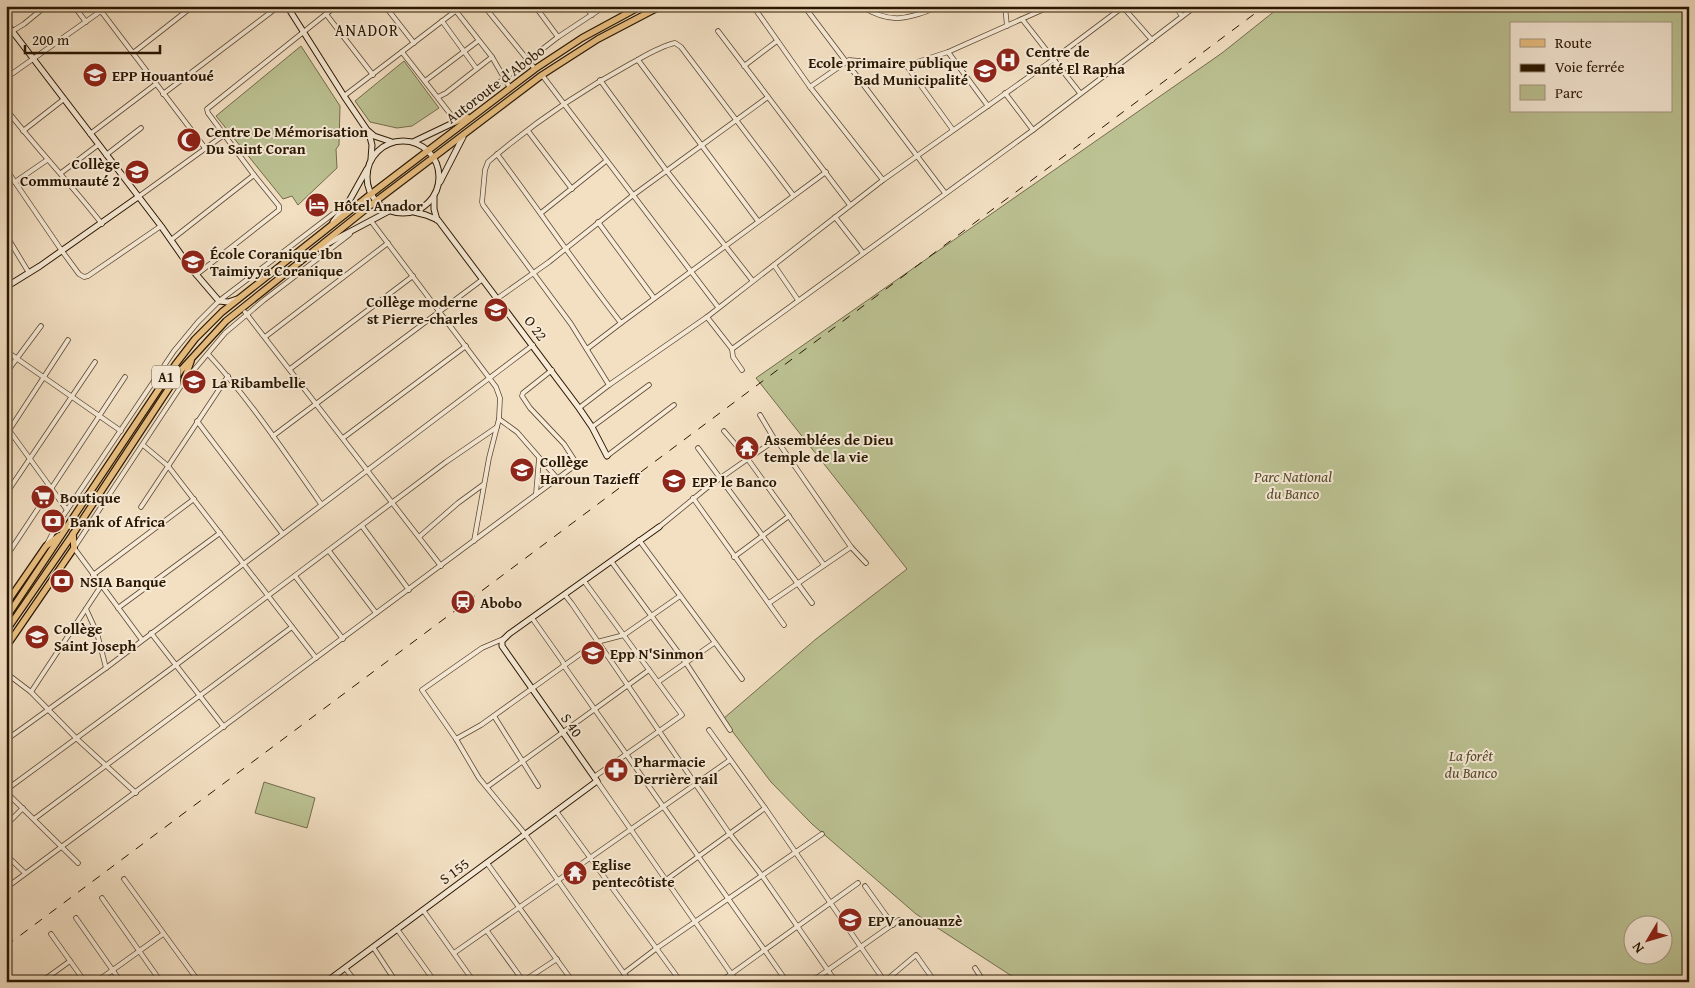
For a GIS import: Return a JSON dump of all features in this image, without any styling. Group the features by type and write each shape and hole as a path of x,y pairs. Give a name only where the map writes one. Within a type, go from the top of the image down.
{"main road":[{"name":"Autoroute d'Abobo","path":"371,194 535,69 582,38 641,6"},
{"name":"Autoroute d'Abobo","path":"376,201 463,137 542,75 598,39 661,6"},
{"path":"455,121 476,113"},
{"name":"A1","path":"6,618 175,365 195,339 222,312 371,194"},
{"name":"A1","path":"6,631 73,534 181,370 226,321 376,201"},
{"path":"183,383 193,357"},
{"path":"6,604 46,546 61,534"},
{"path":"6,647 74,548 73,534"}],"street":[{"path":"6,35 24,24 46,6"},
{"path":"74,6 86,22"},
{"path":"6,78 108,6"},
{"path":"133,53 193,6"},
{"path":"163,94 279,6"},
{"path":"288,6 367,130 372,144 367,180 371,194 376,201 389,211 406,214 426,206 434,197 463,137"},
{"path":"196,275 280,208 224,135 207,109 336,6"},
{"path":"385,6 414,43"},
{"path":"344,96 462,6"},
{"path":"484,6 535,69"},
{"path":"535,6 558,37"},
{"path":"585,6 592,15"},
{"path":"412,142 455,121 462,112 558,37 605,6"},
{"path":"753,6 810,87 883,180"},
{"path":"804,6 945,193"},
{"path":"861,6 873,13 897,19 940,6"},
{"path":"1005,6 1007,26"},
{"path":"810,87 845,61 853,59 906,65 948,52 1051,6"},
{"path":"1175,6 1182,16"},
{"path":"732,349 1033,130 1196,6"},
{"path":"579,408 707,317 752,280 774,266 883,180 1053,59 1122,7 1152,40"},
{"path":"101,11 205,148"},
{"path":"456,11 492,57 510,88"},
{"path":"326,14 373,75"},
{"path":"1022,19 1080,93"},
{"path":"442,21 476,68"},
{"path":"6,23 161,226 196,275 219,302 238,299"},
{"path":"718,30 850,205"},
{"path":"744,66 777,40"},
{"path":"425,81 478,41"},
{"path":"609,385 571,324 486,210 482,202 485,170 488,162 563,104 600,80 672,44 678,45 737,119 793,195"},
{"path":"402,52 455,121"},
{"path":"948,52 988,106"},
{"path":"438,98 492,57"},
{"path":"638,60 758,221"},
{"path":"906,65 953,130"},
{"path":"542,75 718,307"},
{"path":"600,80 666,170 752,280"},
{"path":"90,134 156,84"},
{"path":"1005,93 1033,130"},
{"path":"498,298 533,274 666,170 768,97"},
{"path":"23,131 64,99"},
{"path":"6,109 102,224"},
{"path":"106,155 141,128"},
{"path":"367,130 374,136 392,142"},
{"path":"528,130 572,189"},
{"path":"6,287 102,224 224,135"},
{"path":"329,227 348,203 380,149 392,142 402,140 412,142 428,150 434,158 440,175 439,184"},
{"path":"61,173 98,145"},
{"path":"497,154 621,323"},
{"path":"15,182 47,160"},
{"path":"541,213 606,161"},
{"path":"6,169 62,251 79,274 84,277 161,226"},
{"path":"587,349 826,172"},
{"path":"171,240 254,175"},
{"path":"434,197 434,209 438,220"},
{"path":"46,546 67,510 174,351 219,302 348,203"},
{"path":"320,247 389,211"},
{"path":"414,212 426,214 438,220"},
{"path":"835,217 863,253"},
{"name":"O 22","path":"438,220 552,370 592,427 607,456"},
{"path":"371,221 496,387 500,398 499,419 484,484 474,541"},
{"path":"598,222 654,298"},
{"path":"142,640 74,548 183,383 225,334 247,313 358,228"},
{"path":"6,235 30,273"},
{"path":"265,337 388,243"},
{"path":"774,266 798,300"},
{"path":"290,369 413,276"},
{"path":"273,436 484,279"},
{"path":"242,308 441,566"},
{"path":"707,317 732,349 733,357 742,370"},
{"path":"6,373 41,326"},
{"path":"6,435 68,340"},
{"path":"6,740 106,668 320,504 533,345"},
{"path":"343,438 466,346"},
{"path":"6,351 121,431"},
{"path":"208,354 228,376 273,436 320,504"},
{"path":"6,494 95,362"},
{"path":"6,888 577,464 564,444 530,408 522,396 523,393 552,370"},
{"path":"141,507 228,376"},
{"path":"6,557 124,377"},
{"path":"592,427 649,385"},
{"path":"607,456 674,405"},
{"path":"760,415 772,432 775,440 852,547 866,563"},
{"path":"499,419 514,430 557,478"},
{"path":"198,422 282,533"},
{"path":"6,426 67,510"},
{"path":"78,864 6,791 446,462 496,427"},
{"path":"724,431 747,458 824,565"},
{"path":"630,982 525,834 479,778 456,739 422,690 482,648 503,639 611,561 721,477 775,440"},
{"path":"142,444 168,466 316,658"},
{"path":"698,448 812,603"},
{"path":"536,494 539,458"},
{"path":"419,537 458,503 484,484"},
{"path":"693,498 784,624"},
{"path":"93,575 194,499"},
{"path":"734,557 789,516"},
{"path":"362,526 409,590"},
{"path":"118,608 220,533"},
{"path":"639,540 742,679"},
{"path":"769,603 852,547"},
{"path":"329,551 376,614"},
{"path":"611,561 686,663 730,730"},
{"path":"295,576 343,639"},
{"path":"584,581 682,715 626,754 596,779"},
{"path":"31,692 101,586"},
{"path":"565,595 729,833 763,877 836,982"},
{"path":"456,739 475,729 532,690 597,642 624,635 680,596"},
{"path":"86,609 97,633 106,668"},
{"path":"532,618 594,710 786,982"},
{"path":"34,819 107,767 292,628"},
{"path":"151,633 224,727"},
{"name":"S 40","path":"503,639 502,646 532,690 737,982"},
{"path":"658,682 714,643"},
{"path":"487,787 649,670"},
{"path":"6,673 31,692 76,738 136,793"},
{"path":"494,716 538,786"},
{"path":"709,730 862,947 884,982 916,955 935,982"},
{"path":"454,954 730,760"},
{"name":"S 155","path":"326,982 487,863 596,779"},
{"path":"6,825 23,808"},
{"path":"666,880 765,808"},
{"path":"556,811 680,982"},
{"path":"624,973 657,948 763,877 822,834"},
{"path":"6,855 25,874"},
{"path":"487,863 573,982"},
{"path":"124,879 198,982"},
{"path":"720,982 798,928 858,883"},
{"path":"866,886 893,924"},
{"path":"102,898 161,982"},
{"path":"423,910 474,982"},
{"path":"76,918 121,982"},
{"path":"812,982 899,920"},
{"path":"397,929 435,982"},
{"path":"487,931 523,981 557,958"},
{"path":"51,934 85,982"},
{"path":"96,982 163,934"},
{"path":"373,947 396,982"},
{"path":"41,982 70,961"},
{"path":"345,968 356,982"},
{"path":"975,968 984,982"}],"green space":[{"name":"Parc National du Banco","path":"1281,6 1689,6 1689,982 1021,982 916,914 812,824 771,782 723,719 816,639 907,569 756,378 1222,53"},
{"path":"301,46 340,106 339,145 336,149 337,168 298,205 292,196 283,199 216,116"},
{"path":"404,61 439,108 412,126 397,128 370,122 355,101"},
{"path":"264,782 315,798 307,828 255,813"}],"railway":[{"path":"6,946 1265,6"}],"place":[{"name":"Centre de Santé El Rapha","path":"1008,60"},
{"name":"Ecole primaire publique Bad Municipalité","path":"985,71"},
{"name":"EPP Houantoué","path":"95,75"},
{"name":"Centre De Mémorisation Du Saint Coran","path":"189,140"},
{"name":"Collège Communauté 2","path":"137,172"},
{"name":"Hôtel Anador","path":"317,205"},
{"name":"École Coranique Ibn Taimiyya Coranique","path":"193,262"},
{"name":"Collège moderne st Pierre-charles","path":"496,310"},
{"name":"La Ribambelle","path":"194,382"},
{"name":"Assemblées de Dieu temple de la vie","path":"747,448"},
{"name":"Collège Haroun Tazieff","path":"522,470"},
{"name":"EPP le Banco","path":"674,481"},
{"name":"Boutique","path":"43,497"},
{"name":"Bank of Africa","path":"53,521"},
{"name":"NSIA Banque","path":"62,581"},
{"name":"Abobo","path":"463,602"},
{"name":"Collège Saint Joseph","path":"37,637"},
{"name":"Epp N'Sinmon","path":"593,653"},
{"name":"Pharmacie Derrière rail","path":"616,770"},
{"name":"Eglise pentecôtiste","path":"575,873"},
{"name":"EPV anouanzè","path":"850,920"}],"district":[{"name":"ANADOR","path":"367,30"}],"park label":[{"name":"La forêt du Banco","path":"1471,764"}]}
